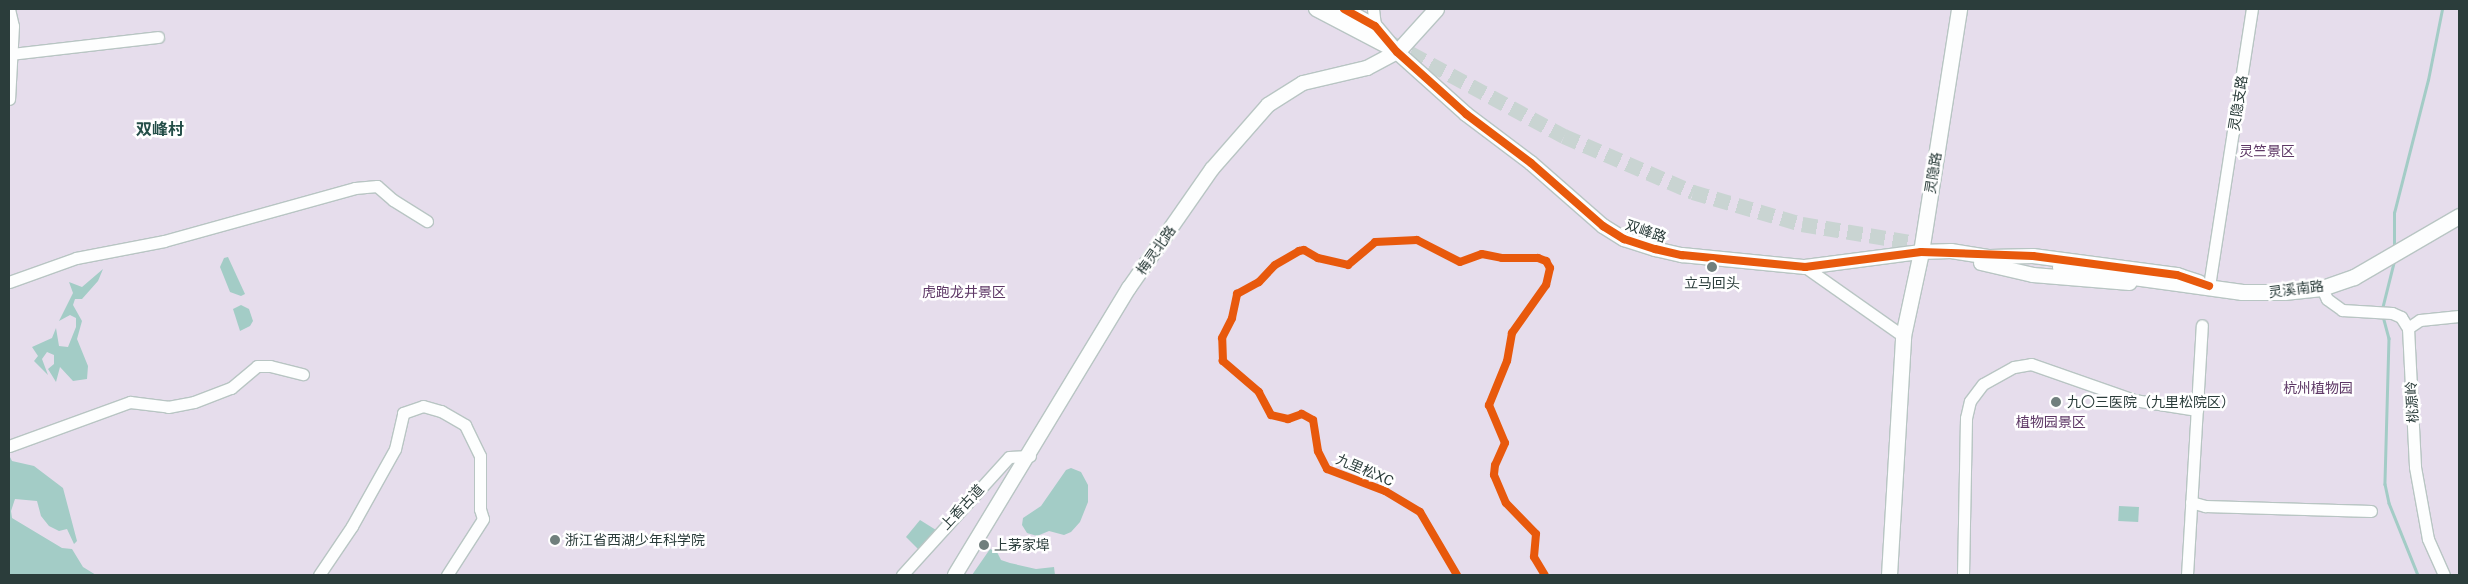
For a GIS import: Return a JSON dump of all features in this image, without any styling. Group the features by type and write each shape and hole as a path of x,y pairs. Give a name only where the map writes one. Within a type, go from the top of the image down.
{"main road":[{"name":"梅灵北路","path":"1397,52 1436,9"},
{"name":"灵隐路","path":"1889,575 1903,336 1921,252 1959,9"},
{"name":"灵溪南路","path":"2060,267 2260,293 2322,288 2354,277 2459,216"}],"street":[{"path":"1316,9 1397,52"},
{"path":"1373,9 1375,26"},
{"name":"灵隐支路","path":"2209,286 2252,9"},
{"path":"1338,10 1375,26 1397,52"},
{"path":"9,12 9,99"},
{"path":"10,60 158,36"},
{"name":"双峰路","path":"1397,52 1466,114 1531,163 1603,226 1624,239 1682,255 1805,267 1921,252 2033,256 2177,275 2209,286"},
{"name":"梅灵北路","path":"955,575 1030,456 1130,288 1212,169 1268,105 1302,83 1368,68 1397,52"},
{"path":"9,282 76,258 164,240 355,188 377,186 393,200 427,221"},
{"path":"1805,267 1903,336"},
{"path":"2322,288 2326,299 2342,310 2388,313 2401,317 2408,328 2420,320 2459,316"},
{"path":"2187,575 2202,325"},
{"name":"桃源岭","path":"2408,328 2414,468 2428,539 2444,575"},
{"path":"1963,575 1966,418 1970,401 1983,384 2014,367 2031,364 2134,400 2197,410"},
{"path":"9,446 130,402 168,407 194,402 231,388 256,366 270,366 303,374"},
{"path":"320,575 352,526 395,449 403,413 423,406 441,411 464,425 480,456 480,510 483,519 447,575"},
{"name":"上香古道","path":"902,575 1008,457 1030,456"},
{"path":"2191,502 2205,506 2371,510"}],"green space":[{"name":"虎跑龙井景区","path":"9,9 2459,9 2459,575 9,575"}],"water":[{"path":"228,257 245,294 241,296 230,292 220,267 224,258"},
{"path":"103,269 98,281 82,299 75,299 73,305 82,321 77,339 88,366 87,379 73,381 60,367 56,382 48,369 54,364 54,355 47,352 42,359 48,375 34,361 38,356 32,347 52,338 56,328 59,346 68,347 76,327 76,318 70,315 59,321 73,293 69,282 82,287"},
{"path":"241,305 249,309 253,321 250,326 240,331 233,309"},
{"path":"9,455 12,461 34,466 63,488 77,541 74,544 67,529 59,531 49,526 41,516 37,501 15,499 11,511 12,518 62,548 72,549 83,567 96,575 9,575"},
{"path":"1071,468 1081,472 1088,485 1088,502 1080,522 1071,532 1064,535 1049,531 1037,536 1027,533 1022,525 1023,518 1041,506 1066,470"},
{"path":"2119,506 2139,507 2138,522 2118,521"},
{"path":"920,520 936,530 918,549 906,537"},
{"path":"990,549 997,552 1001,560 1010,563 1036,569 1054,567 1055,575 972,575"}],"waterway":[{"path":"2394,248 2394,213 2428,80 2442,9"},
{"path":"2382,309 2394,261"},
{"path":"2383,316 2389,338 2385,484 2389,503 2418,575"}],"tunnel":[{"path":"1390,42 1564,136 1693,192 1802,224 1935,246"}],"cycle path":[{"path":"1344,9 1375,26 1397,52 1466,114 1531,163 1603,226 1624,239 1655,249 1682,255 1805,267 1921,252 2033,256 2177,275 2209,286"},
{"name":"九里松XC","path":"1457,575 1420,512 1385,491 1327,469 1318,451 1313,420 1302,414 1288,419 1271,415 1259,392 1223,361 1222,338 1232,318 1237,294 1259,282 1275,265 1299,251 1304,250 1318,258 1348,265 1375,242 1417,240 1460,262 1482,254 1502,258 1538,258 1546,261 1550,268 1546,285 1512,333 1507,361 1489,405 1505,443 1495,465 1494,475 1506,503 1536,534 1534,557 1545,575"}],"place":[{"name":"立马回头","path":"1712,267"},
{"name":"九〇三医院（九里松院区）","path":"2056,402"},
{"name":"浙江省西湖少年科学院","path":"555,540"},
{"name":"上茅家埠","path":"984,545"}],"district":[{"name":"双峰村","path":"160,130"}],"park label":[{"name":"灵竺景区","path":"2267,151"},
{"name":"杭州植物园","path":"2318,388"},
{"name":"植物园景区","path":"2051,422"}]}
